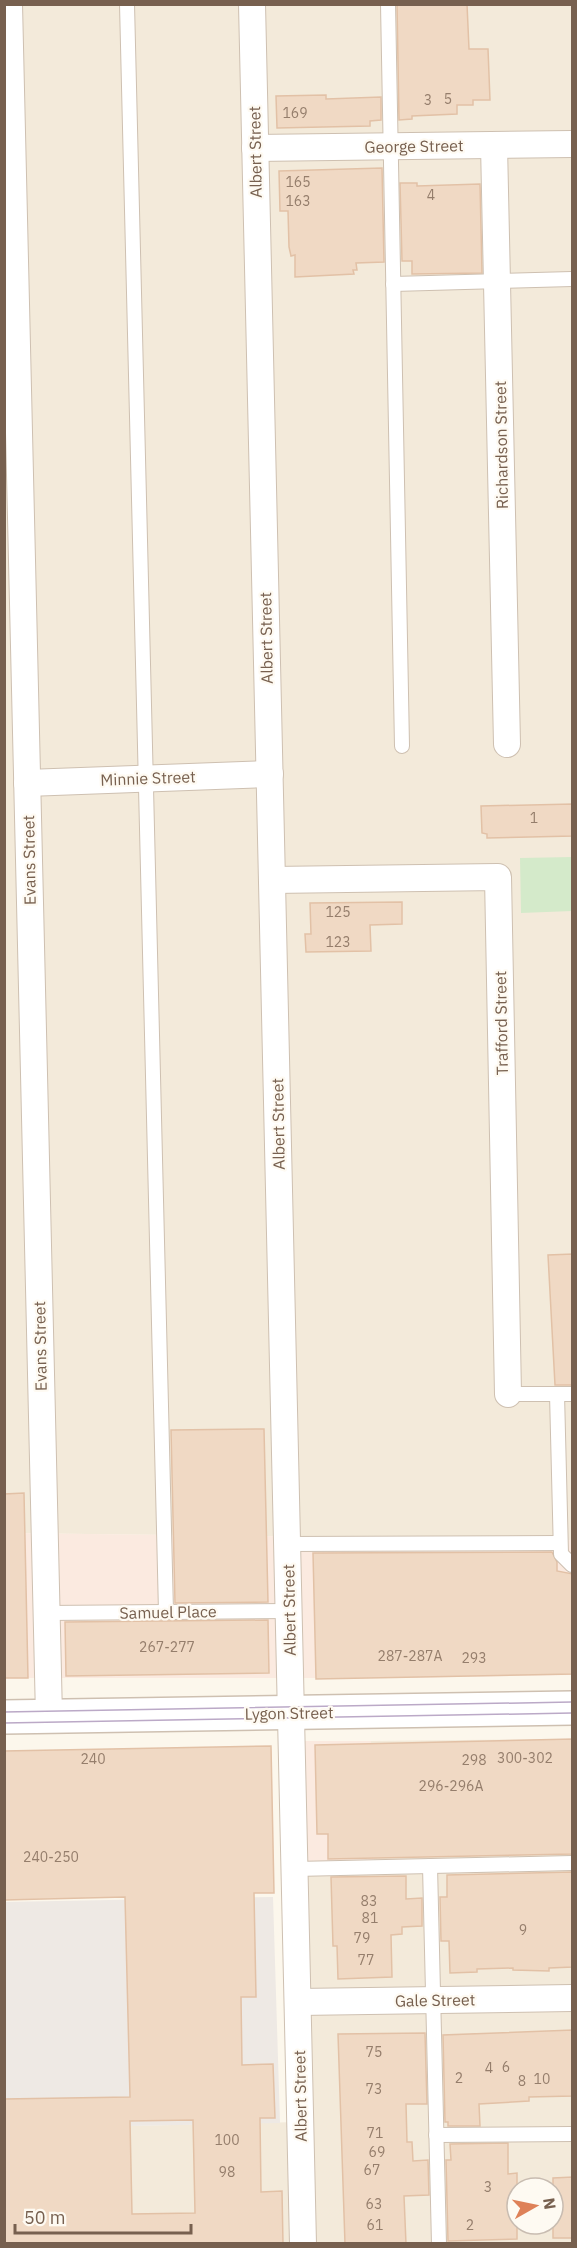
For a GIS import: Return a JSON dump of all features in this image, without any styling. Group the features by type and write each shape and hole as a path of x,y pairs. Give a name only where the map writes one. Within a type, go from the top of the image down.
{"street":[{"path":"9,5 25,4"},
{"name":"Albert Street","path":"252,4 303,2244"},
{"name":"Evans Street","path":"9,5 15,744 27,783 49,1716"},
{"name":"George Street","path":"255,148 573,144"},
{"name":"Richardson Street","path":"494,145 507,744"},
{"name":"Minnie Street","path":"27,783 270,774"},
{"name":"Trafford Street","path":"272,880 498,877 508,1394"},
{"name":"Lygon Street","path":"4,1717 573,1708"},
{"name":"Gale Street","path":"298,2002 573,1998"}],"lane":[{"path":"127,4 166,1612"},
{"path":"388,4 402,746"},
{"path":"393,284 573,279"},
{"path":"508,1394 573,1394"},
{"path":"557,1394 561,1554 573,1565"},
{"path":"287,1544 560,1543"},
{"name":"Samuel Place","path":"46,1613 289,1611"},
{"path":"295,1869 573,1863"},
{"path":"430,1866 439,2244"},
{"path":"436,2136 573,2134"}],"shaded area":[{"path":"5,5 572,5 572,1540 5,1533"},
{"path":"5,1533 572,1540 572,1675 399,1678 5,1678"},
{"path":"572,1739 572,2243 5,2243 130,2126 300,2122 295,1869 374,1867 371,1741"},
{"path":"292,1741 371,1741 374,1867 295,1869"},
{"path":"273,1897 280,2123 130,2126 132,2195 5,2197 4,1902"}],"green space":[{"path":"572,857 572,911 521,913 520,858"}],"building":[{"path":"397,4 467,4 469,49 488,49 490,100 473,100 473,105 457,105 457,114 412,116 412,119 399,120"},
{"path":"326,95 326,99 381,97 381,120 370,121 370,126 277,128 276,96"},
{"path":"382,168 384,262 356,263 357,270 353,270 354,274 295,277 295,255 291,256 289,247 288,211 280,211 279,171"},
{"path":"400,183 417,183 417,186 480,184 482,273 412,274 412,261 402,261"},
{"path":"573,804 573,836 487,838 487,834 482,833 481,806"},
{"path":"402,902 402,924 370,925 371,951 306,952 305,934 311,934 310,903"},
{"path":"573,1254 573,1385 555,1385 548,1255"},
{"path":"264,1429 268,1602 175,1603 171,1430"},
{"path":"24,1493 28,1678 4,1678 4,1494"},
{"path":"552,1552 557,1562 557,1571 573,1574 573,1674 316,1679 313,1553"},
{"path":"268,1620 269,1673 66,1676 65,1622"},
{"path":"573,1739 573,1854 328,1859 328,1834 317,1834 315,1745"},
{"path":"271,1746 274,1893 254,1893 256,1997 241,1997 242,2065 273,2064 275,2118 260,2118 261,2192 282,2191 283,2244 4,2244 4,2099 130,2097 125,1897 4,1900 4,1751","holes":["193,2120 195,2213 132,2214 130,2121"]},
{"path":"573,1872 573,1967 549,1968 549,1971 513,1970 513,1968 477,1969 477,1972 450,1973 449,1941 441,1941 440,1897 447,1897 447,1875"},
{"path":"406,1876 406,1899 422,1898 422,1926 402,1927 402,1934 391,1935 392,1977 338,1979 337,1946 333,1946 331,1877"},
{"path":"573,2030 573,2096 529,2097 529,2101 479,2104 480,2126 448,2126 448,2122 445,2122 443,2035"},
{"path":"425,2033 427,2104 406,2104 407,2142 412,2142 413,2161 428,2160 429,2195 404,2196 406,2244 345,2244 338,2034"},
{"path":"508,2143 508,2174 517,2173 517,2176 505,2176 505,2236 517,2236 517,2239 448,2241 446,2160 451,2160 450,2144"},
{"path":"565,2177 573,2177 573,2238 553,2238 553,2236 565,2236"}],"tram line":[{"path":"4,1712 572,1702"},
{"path":"4,1723 572,1713"}]}
